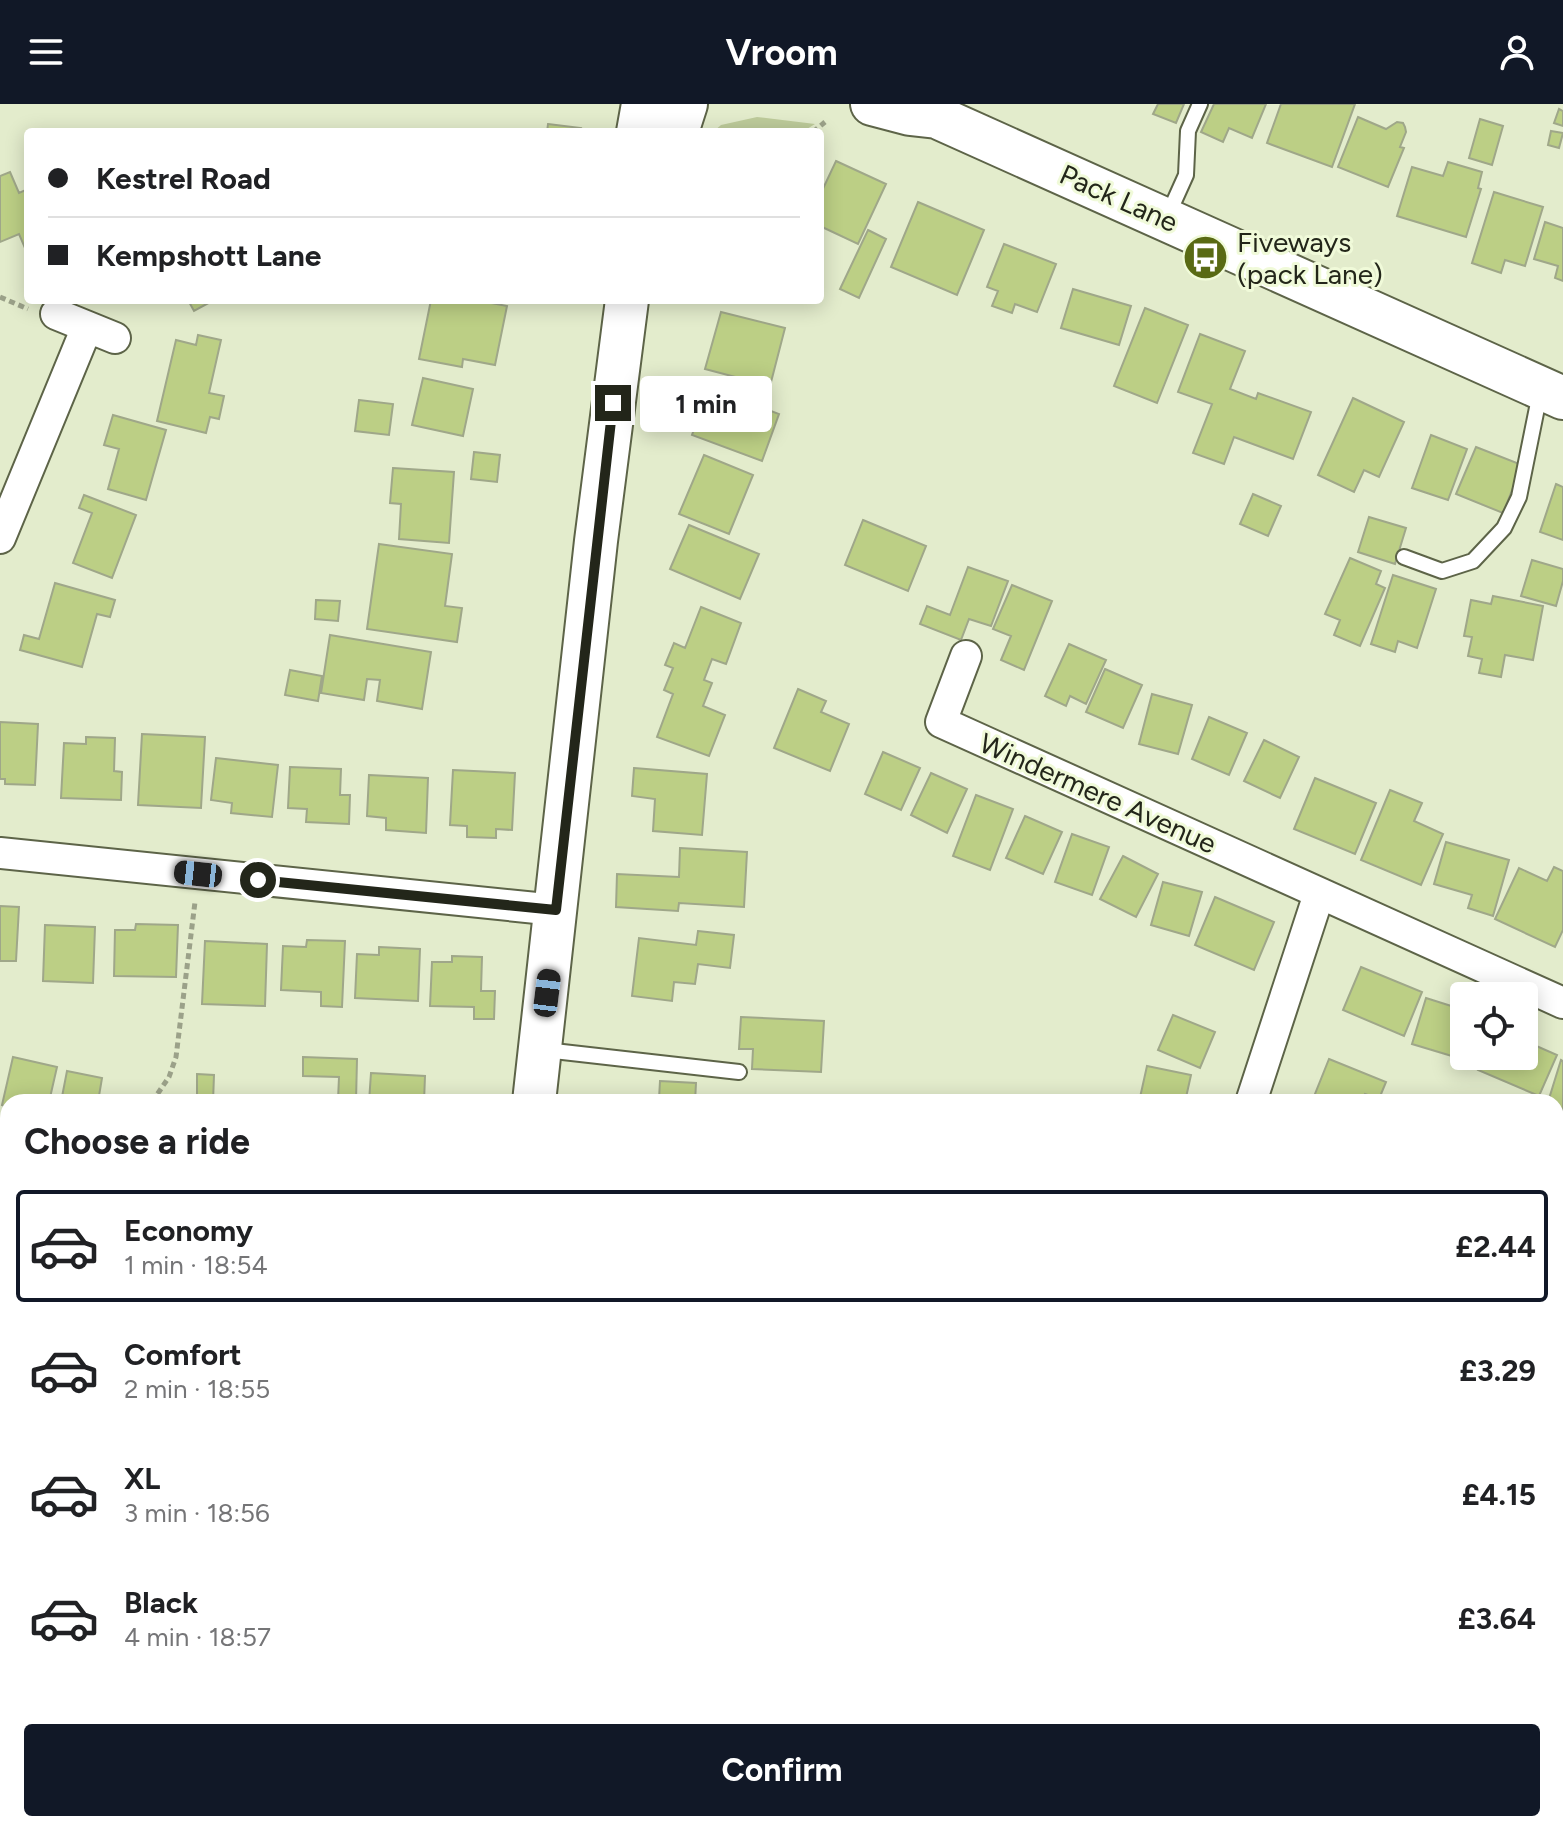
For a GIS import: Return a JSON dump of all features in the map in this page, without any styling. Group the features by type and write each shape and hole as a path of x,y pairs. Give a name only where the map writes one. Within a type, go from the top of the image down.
{"street":[{"path":"639,128 643,104"},
{"path":"678,128 686,104"},
{"name":"Pack Lane","path":"872,104 930,111 1552,393"},
{"path":"535,1094 596,541 626,304"},
{"path":"56,314 115,338"},
{"path":"0,538 87,327"},
{"name":"Windermere Avenue","path":"966,656 941,722 1563,1003"},
{"path":"0,853 556,910"},
{"path":"1254,1094 1319,894"}],"lane":[{"path":"1166,219 1186,175 1188,131 1200,104"},
{"path":"1404,557 1442,571 1473,561 1504,528 1519,497 1552,393"},
{"path":"540,1049 739,1072"}],"path":[{"path":"818,128 825,122"},
{"path":"157,1094 169,1077 176,1057 198,874"}],"green space":[{"path":"757,117 815,124 808,128 718,128"}],"building":[{"path":"1158,104 1184,104 1176,123 1153,114"},
{"path":"1214,104 1266,104 1252,138 1229,128 1223,142 1201,132"},
{"path":"1281,104 1355,104 1332,167 1267,143"},
{"path":"1559,109 1563,111 1563,126 1554,123"},
{"path":"1358,117 1386,129 1397,122 1405,127 1400,147 1404,148 1388,187 1338,167"},
{"path":"1480,119 1503,126 1492,165 1469,158"},
{"path":"548,124 581,128 548,128"},
{"path":"1551,131 1563,133 1559,148 1548,145"},
{"path":"836,161 886,184 858,244 824,228 824,186"},
{"path":"1448,162 1482,172 1478,188 1481,189 1466,237 1397,216 1412,167 1443,176"},
{"path":"10,172 19,193 24,191 24,246 19,234 0,242 0,176"},
{"path":"1494,192 1543,207 1525,266 1505,260 1501,273 1472,263"},
{"path":"918,202 984,230 957,295 891,267"},
{"path":"1545,222 1563,228 1563,281 1555,278 1558,266 1534,259"},
{"path":"868,230 886,239 859,298 840,289"},
{"path":"1004,244 1056,264 1037,312 1015,304 1012,313 992,306 998,291 987,287"},
{"path":"1073,289 1131,306 1119,345 1061,328"},
{"path":"190,304 207,304 194,311"},
{"path":"430,304 507,306 495,365 463,359 462,367 419,359"},
{"path":"1145,308 1188,325 1157,403 1114,386"},
{"path":"721,312 785,328 770,386 705,369"},
{"path":"1200,334 1245,351 1230,389 1256,399 1258,393 1311,412 1293,459 1234,437 1224,464 1193,453 1212,404 1178,392"},
{"path":"198,335 221,340 209,393 224,396 219,419 210,417 206,433 157,421 176,340 196,345"},
{"path":"423,378 473,389 463,436 412,425"},
{"path":"709,388 779,414 762,461 692,435"},
{"path":"1353,398 1404,422 1379,477 1364,470 1354,492 1318,475"},
{"path":"359,400 393,404 389,435 355,431"},
{"path":"113,415 166,430 146,500 108,489 119,449 104,445"},
{"path":"1431,435 1467,449 1448,500 1412,488"},
{"path":"1476,447 1522,465 1503,513 1456,494"},
{"path":"474,452 500,455 497,482 471,479"},
{"path":"704,455 753,475 729,534 679,514"},
{"path":"393,468 454,472 449,543 399,539 401,504 390,503"},
{"path":"1556,484 1563,487 1563,540 1540,532"},
{"path":"1253,494 1281,506 1268,536 1240,524"},
{"path":"84,495 136,515 112,578 73,563 92,513 79,508"},
{"path":"1369,517 1406,528 1395,564 1358,552"},
{"path":"863,520 926,546 908,591 845,565"},
{"path":"689,525 759,554 740,599 670,569"},
{"path":"379,544 452,554 445,606 462,608 457,642 367,629"},
{"path":"1350,558 1381,571 1376,584 1385,588 1360,646 1334,635 1340,620 1325,614"},
{"path":"1532,560 1563,569 1556,606 1521,596"},
{"path":"968,567 1008,581 991,626 969,619 961,640 920,624 927,606 950,615"},
{"path":"1393,575 1436,589 1417,648 1398,641 1395,652 1371,644"},
{"path":"55,583 115,600 110,617 97,614 82,667 20,650 24,635 39,639"},
{"path":"1012,585 1052,601 1024,670 1001,660 1011,636 993,629"},
{"path":"1493,596 1543,606 1533,660 1505,655 1501,677 1479,673 1482,659 1468,656 1472,637 1464,636 1471,600 1491,604"},
{"path":"316,600 340,601 338,621 315,619"},
{"path":"701,607 741,623 726,664 712,659 704,680 712,683 703,706 725,715 709,756 657,737 673,694 664,690 673,668 665,665 674,643 685,648"},
{"path":"330,635 431,652 422,709 377,701 380,680 367,679 364,700 321,693"},
{"path":"1069,644 1106,660 1086,704 1070,696 1066,706 1045,696"},
{"path":"1105,669 1142,685 1123,728 1086,712"},
{"path":"290,670 322,676 318,701 285,695"},
{"path":"798,689 826,701 821,712 849,724 830,771 774,748"},
{"path":"1152,694 1192,705 1178,754 1139,744"},
{"path":"1209,717 1247,733 1229,775 1192,759"},
{"path":"0,722 38,724 35,785 5,784 5,779 0,779"},
{"path":"142,734 205,737 201,808 138,805"},
{"path":"86,737 115,738 114,771 122,772 121,800 61,798 64,743 86,744"},
{"path":"1264,740 1299,757 1280,798 1244,781"},
{"path":"883,752 920,768 901,810 865,794"},
{"path":"216,758 278,765 272,817 231,813 232,803 211,800"},
{"path":"290,767 341,769 340,795 350,795 349,824 306,822 307,809 288,808"},
{"path":"634,768 707,774 702,835 653,831 655,799 632,796"},
{"path":"453,770 515,773 512,830 496,829 496,838 467,837 467,826 450,825"},
{"path":"931,773 967,789 947,833 911,815"},
{"path":"369,775 428,778 426,833 386,830 386,818 367,816"},
{"path":"1315,778 1376,803 1355,854 1294,829"},
{"path":"1390,790 1422,803 1414,821 1443,834 1421,885 1361,860"},
{"path":"976,795 1013,809 990,870 953,856"},
{"path":"1025,816 1062,832 1043,874 1006,858"},
{"path":"1072,834 1109,847 1092,895 1055,882"},
{"path":"1446,842 1509,860 1493,916 1468,908 1472,895 1434,884"},
{"path":"680,848 747,852 744,907 679,903 678,911 616,907 617,874 679,877"},
{"path":"1123,856 1158,874 1136,917 1100,899"},
{"path":"1554,867 1563,871 1563,930 1555,947 1495,919 1519,868 1547,881"},
{"path":"1163,882 1202,892 1189,936 1151,925"},
{"path":"1215,897 1274,922 1254,970 1195,945"},
{"path":"0,906 19,907 16,961 0,961"},
{"path":"136,924 178,925 176,977 114,976 115,930 135,930"},
{"path":"45,925 95,927 93,983 43,981"},
{"path":"698,931 734,935 730,968 698,964 695,984 674,982 672,1001 632,996 639,938 696,945"},
{"path":"307,940 345,941 342,1007 321,1006 321,992 281,990 283,946 306,947"},
{"path":"205,941 267,944 265,1006 202,1004"},
{"path":"379,947 420,949 418,1001 355,998 357,954 379,955"},
{"path":"452,956 482,957 481,991 495,991 494,1019 474,1019 474,1007 430,1006 432,962 452,962"},
{"path":"1361,967 1422,992 1404,1036 1343,1010"},
{"path":"1426,998 1450,1006 1450,1055 1412,1044"},
{"path":"1173,1015 1215,1032 1200,1068 1158,1050"},
{"path":"741,1017 824,1021 821,1072 752,1069 753,1049 739,1049"},
{"path":"1538,1047 1557,1055 1540,1094 1478,1070 1538,1070"},
{"path":"13,1057 57,1067 51,1094 5,1094"},
{"path":"303,1057 357,1059 356,1094 338,1094 339,1077 303,1076"},
{"path":"1329,1059 1386,1082 1381,1094 1315,1094"},
{"path":"1561,1060 1563,1094 1550,1094"},
{"path":"1147,1066 1191,1075 1187,1094 1141,1094"},
{"path":"67,1071 102,1078 99,1094 63,1094"},
{"path":"371,1073 425,1076 424,1094 370,1094"},
{"path":"197,1074 214,1075 213,1094 197,1094"},
{"path":"660,1081 696,1083 695,1094 659,1094"}],"place":[{"name":"Fiveways (pack Lane)","path":"1206,258"}],"route":[{"path":"258,880 556,910 613,403"}]}
